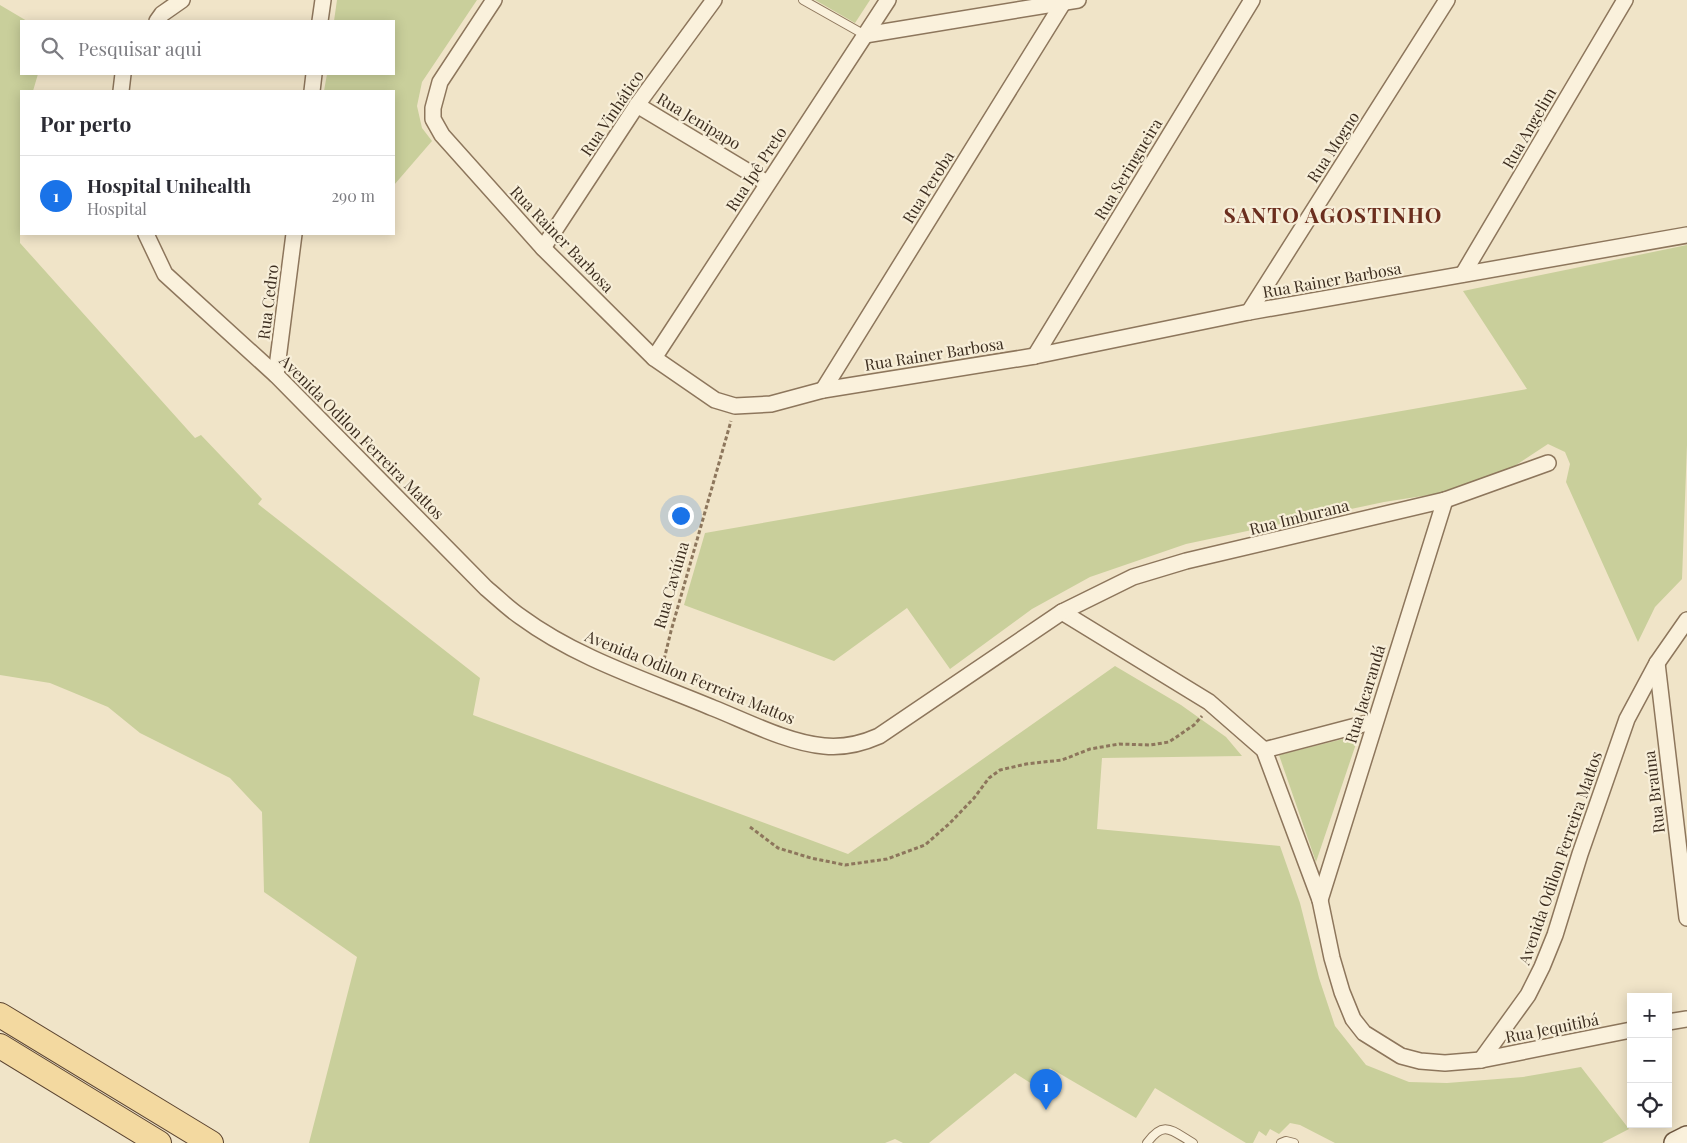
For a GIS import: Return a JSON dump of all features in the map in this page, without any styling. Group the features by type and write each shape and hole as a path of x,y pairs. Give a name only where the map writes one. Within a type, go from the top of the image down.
{"main road":[{"path":"0,1014 211,1143"},
{"path":"0,1046 159,1143"},
{"path":"1675,1143 1687,1137"}],"street":[{"path":"157,20 182,0"},
{"path":"320,20 323,0"},
{"name":"Rua Rainer Barbosa","path":"494,0 440,82 435,97 433,119 442,135 543,248 654,358 715,400 735,406 771,404 822,390 1035,356 1248,312 1687,235"},
{"name":"Rua Vinhático","path":"543,248 637,105 714,0"},
{"name":"Rua Ipê Preto","path":"654,358 888,0"},
{"name":"Rua Seringueira","path":"1035,356 1252,0"},
{"name":"Rua Mogno","path":"1248,312 1448,0"},
{"name":"Rua Angelim","path":"1463,274 1625,0"},
{"path":"865,35 1070,2"},
{"name":"Rua Peroba","path":"822,390 1070,2"},
{"path":"120,90 123,75"},
{"path":"312,90 314,75"},
{"name":"Rua Jenipapo","path":"637,105 767,184"},
{"name":"Avenida Odilon Ferreira Mattos","path":"146,235 165,274 276,375 486,588 521,617 554,638 598,660 778,735 823,746 836,747 863,743 879,736 1062,612"},
{"name":"Rua Cedro","path":"276,375 294,235"},
{"name":"Rua Imburana","path":"1062,612 1133,577 1186,561 1445,500 1548,463"},
{"name":"Rua Jacarandá","path":"1320,900 1445,500"},
{"path":"1062,612 1209,702 1264,750 1320,900 1332,958 1342,992 1353,1019 1364,1033 1401,1056 1420,1061 1445,1063 1481,1060"},
{"name":"Avenida Odilon Ferreira Mattos","path":"1481,1060 1528,995 1542,967 1555,935 1580,854 1627,719 1656,662 1687,620"},
{"name":"Rua Braúna","path":"1656,662 1687,918"},
{"path":"1264,750 1375,720"},
{"path":"1672,1021 1687,1019"},
{"name":"Rua Jequitibá","path":"1481,1060 1627,1031"}],"lane":[{"path":"803,0 865,35"},
{"path":"1147,1143 1155,1131 1162,1128 1171,1130 1193,1143"},
{"path":"1281,1143 1286,1140 1294,1143"}],"path":[{"name":"Rua Caviúna","path":"658,685 671,631 735,406"},
{"path":"750,827 778,848 845,866 887,859 925,845 950,823 974,798 989,778 1000,770 1026,764 1062,760 1090,749 1119,744 1169,742 1194,725"}],"green space":[{"path":"337,0 477,0 422,82 417,106 422,128 432,141 395,184 395,90 324,90 327,75 395,75 395,20 334,20"},
{"path":"815,0 870,0 855,23"},
{"path":"0,5 25,20 20,20 20,75 38,75 33,90 20,90 20,243 195,438 201,435 262,499 258,504 480,678 473,715 848,854 1115,666 1181,705 1226,737 1242,756 1102,758 1097,829 1280,846 1300,903 1319,978 1335,1026 1366,1065 1409,1082 1447,1083 1523,1077 1581,1067 1629,1129 1602,1143 1335,1143 1300,1125 1290,1123 1279,1134 1270,1129 1266,1136 1259,1131 1253,1143 1246,1143 1155,1088 1136,1118 1050,1068 1032,1084 1015,1073 929,1143 903,1143 895,1139 885,1143 309,1143 357,957 264,892 262,812 230,778 140,733 108,707 50,683 0,675"},
{"path":"1687,245 1687,445 1682,579 1655,607 1638,642 1566,482 1570,464 1565,452 1548,444 1510,469 1442,493 1384,502 1186,544 1090,577 1032,609 950,669 907,608 834,661 684,605 705,533 1527,389 1463,291"},
{"path":"1359,735 1316,862 1279,755"}],"place":[{"name":"Hospital Unihealth","path":"1046,1110"}],"district":[{"name":"SANTO AGOSTINHO","path":"1333,216"}]}
